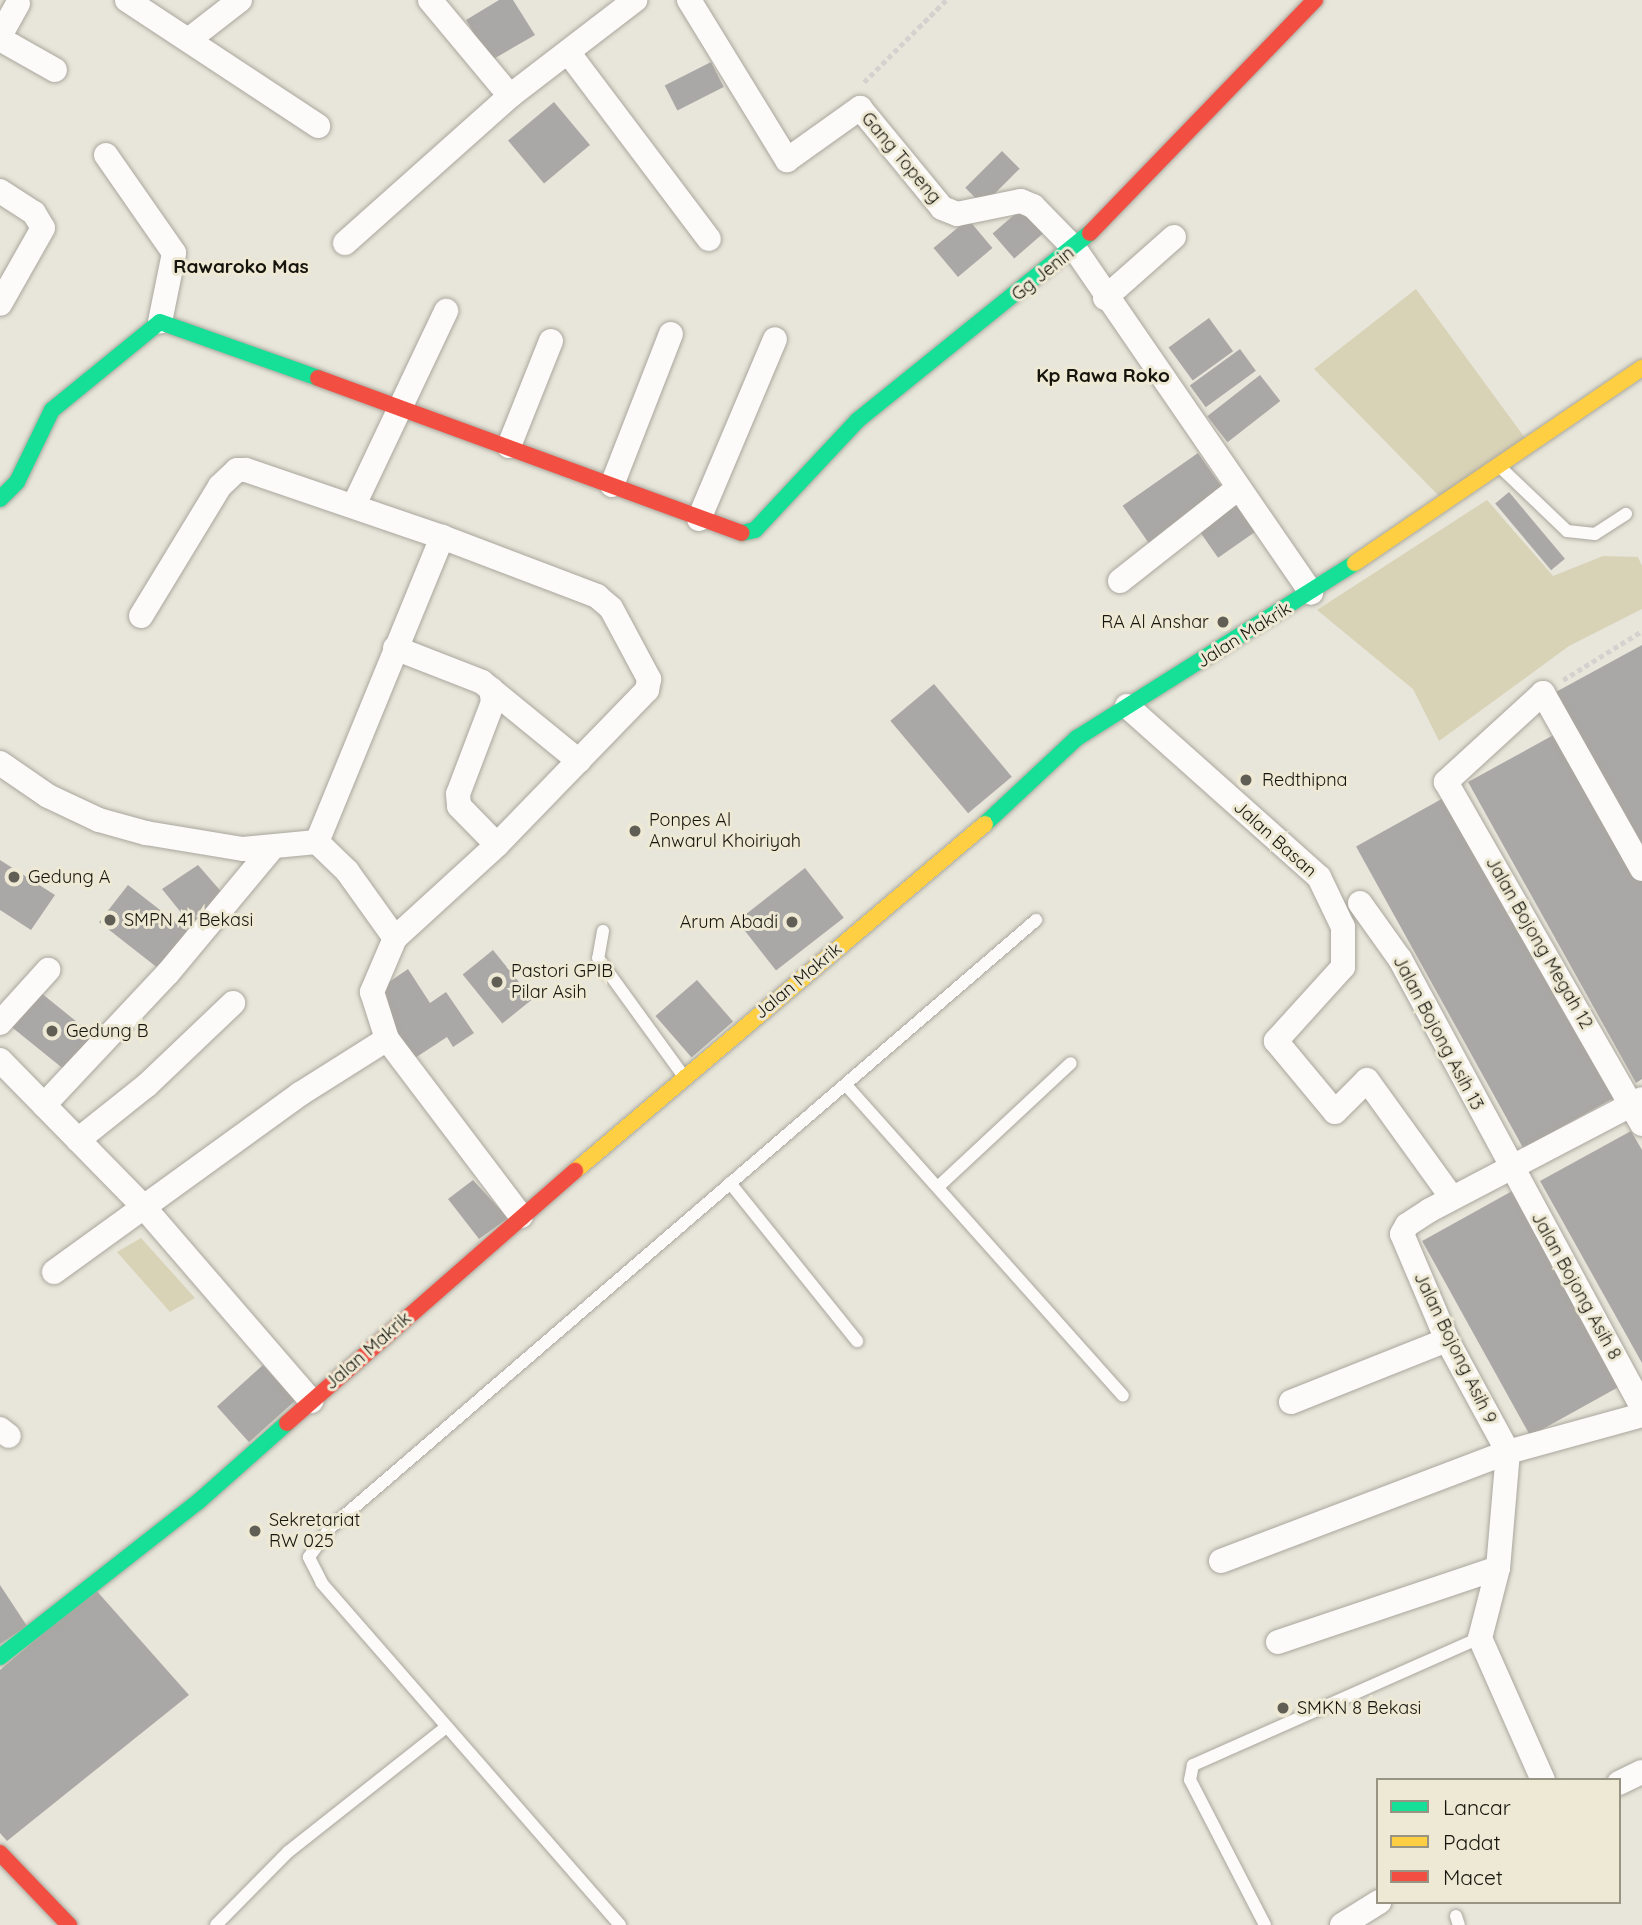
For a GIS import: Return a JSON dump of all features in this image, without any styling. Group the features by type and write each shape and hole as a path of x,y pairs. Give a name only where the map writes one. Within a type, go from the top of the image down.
{"street":[{"path":"127,0 191,38 318,126"},
{"path":"191,38 240,0"},
{"path":"429,0 510,96"},
{"path":"345,243 510,96 635,0"},
{"name":"Gang Topeng","path":"689,0 787,160 860,108 942,208 957,214 1021,201 1033,206 1075,249 1105,298 1311,593"},
{"name":"Gg Jenin","path":"699,519 736,534 755,530 858,420 1075,249 1315,0"},
{"path":"18,4 0,37 55,70"},
{"path":"568,52 709,239"},
{"path":"0,499 17,482 52,410 160,322 174,253 106,155"},
{"path":"0,191 34,213 43,228 0,304"},
{"path":"1105,298 1174,237"},
{"path":"354,506 446,310"},
{"path":"160,322 509,446 699,519 775,339"},
{"path":"612,485 671,334"},
{"path":"509,446 551,341"},
{"name":"Jalan Makrik","path":"0,1657 128,1560 521,1216 1034,783 1077,738 1311,593 1642,368"},
{"path":"141,616 220,486 237,470 354,506 442,537 597,596 611,608 649,679 647,690 497,845 395,938 372,992 387,1039 521,1216"},
{"path":"1120,581 1238,488"},
{"path":"317,842 442,537"},
{"path":"395,648 491,689 579,761"},
{"path":"491,689 493,702 458,794 458,806 497,845"},
{"path":"1543,693 1642,869"},
{"name":"Jalan Bojong Megah 12","path":"1543,693 1446,782 1638,1109"},
{"name":"Jalan Basan","path":"1127,706 1319,877 1343,927 1343,967 1276,1041 1335,1112 1367,1080 1452,1198"},
{"path":"0,763 48,796 99,820 212,845 274,847 317,842"},
{"path":"317,842 347,871 395,938"},
{"path":"44,1105 168,973 274,847"},
{"name":"Jalan Bojong Asih 13","path":"1360,903 1400,959 1509,1166"},
{"path":"0,1023 48,970"},
{"path":"78,1140 147,1085 233,1003"},
{"path":"54,1272 142,1205 387,1039"},
{"path":"0,1060 142,1205 311,1401"},
{"path":"1452,1198 1509,1166 1638,1109"},
{"name":"Jalan Bojong Asih 8","path":"1509,1166 1642,1407"},
{"name":"Jalan Bojong Asih 9","path":"1452,1198 1407,1225 1405,1243 1447,1340 1508,1452"},
{"path":"1291,1402 1447,1340"},
{"path":"1220,1561 1508,1452 1642,1415"},
{"path":"1508,1452 1498,1568 1480,1638 1542,1778"},
{"path":"1278,1642 1498,1568"},
{"path":"1621,1782 1642,1772"},
{"path":"0,1853 69,1925"},
{"path":"1342,1925 1377,1904"}],"lane":[{"path":"1498,466 1567,531 1595,534 1626,514"},
{"path":"620,1925 445,1728 322,1583 309,1557 315,1543 1036,920"},
{"path":"603,931 598,958 684,1077"},
{"path":"939,1186 1071,1063"},
{"path":"846,1085 939,1186 1123,1396"},
{"path":"730,1183 858,1340"},
{"path":"1265,1925 1190,1780 1192,1765 1480,1638"},
{"path":"216,1925 288,1852 445,1728"}],"path":[{"path":"860,108 853,93 946,0"},
{"path":"1543,693 1642,631"}],"shaded area":[{"path":"1416,289 1525,438 1439,496 1314,369"},
{"path":"1487,500 1553,576 1603,556 1638,557 1642,566 1642,609 1569,646 1439,741 1413,689 1317,610"},
{"path":"141,1238 195,1298 170,1312 117,1252"}],"building":[{"path":"499,0 513,0 535,35 490,61 466,20"},
{"path":"711,62 724,87 677,111 665,86"},
{"path":"554,102 590,145 544,183 508,141"},
{"path":"1002,151 1020,169 983,205 965,188"},
{"path":"1022,208 1044,233 1014,258 993,234"},
{"path":"968,219 992,248 958,277 934,248"},
{"path":"1209,318 1233,351 1193,381 1169,347"},
{"path":"1240,349 1256,371 1206,407 1190,385"},
{"path":"1260,375 1280,401 1228,442 1207,416"},
{"path":"1198,453 1225,492 1150,544 1123,506"},
{"path":"1509,492 1565,559 1551,570 1495,504"},
{"path":"1236,505 1255,532 1218,558 1199,531"},
{"path":"1642,645 1642,849 1554,693"},
{"path":"934,684 1012,777 968,813 890,721"},
{"path":"1559,732 1642,881 1642,1079 1636,1083 1468,782"},
{"path":"1447,796 1614,1098 1523,1148 1356,846"},
{"name":"Gedung A","path":"0,860 55,895 31,930 0,910"},
{"path":"198,865 225,896 196,931 162,889"},
{"name":"Arum Abadi","path":"805,868 844,918 776,971 737,921"},
{"path":"128,885 192,935 163,972 99,922"},
{"path":"493,950 533,999 502,1024 463,975"},
{"path":"408,969 430,1003 446,992 474,1033 453,1047 447,1037 415,1058 384,1013 376,991"},
{"path":"697,980 733,1022 692,1058 655,1016"},
{"name":"Gedung B","path":"35,988 99,1040 70,1075 7,1023"},
{"path":"1631,1131 1642,1150 1642,1363 1540,1181"},
{"path":"473,1180 508,1218 479,1239 448,1199"},
{"path":"1514,1190 1622,1385 1530,1436 1422,1241"},
{"path":"263,1365 295,1401 249,1442 217,1406"},
{"path":"0,1585 27,1626 0,1644"},
{"path":"95,1589 189,1695 7,1841 0,1833 0,1670"}],"traffic: fast":[{"path":"742,533 755,530 858,420 1090,233"},
{"path":"0,499 17,482 52,410 160,322 318,378"},
{"path":"985,824 1077,738 1355,563"},
{"path":"0,1657 198,1502 287,1423"}],"traffic: slow":[{"path":"1355,563 1642,368"},
{"path":"575,1171 985,824"}],"traffic: jam":[{"path":"1090,233 1315,0"},
{"path":"318,378 742,533"},
{"path":"287,1423 575,1171"},
{"path":"0,1853 69,1925"}],"place":[{"name":"RA Al Anshar","path":"1223,622"},
{"name":"Redthipna","path":"1246,780"},
{"name":"Ponpes Al Anwarul Khoiriyah","path":"635,831"},
{"name":"Gedung A","path":"14,877"},
{"name":"SMPN 41 Bekasi","path":"110,920"},
{"name":"Arum Abadi","path":"792,922"},
{"name":"Pastori GPIB Pilar Asih","path":"497,982"},
{"name":"Gedung B","path":"52,1031"},
{"name":"Sekretariat RW 025","path":"255,1531"},
{"name":"SMKN 8 Bekasi","path":"1283,1708"}],"district":[{"name":"Rawaroko Mas","path":"241,267"},
{"name":"Kp Rawa Roko","path":"1103,376"}]}
